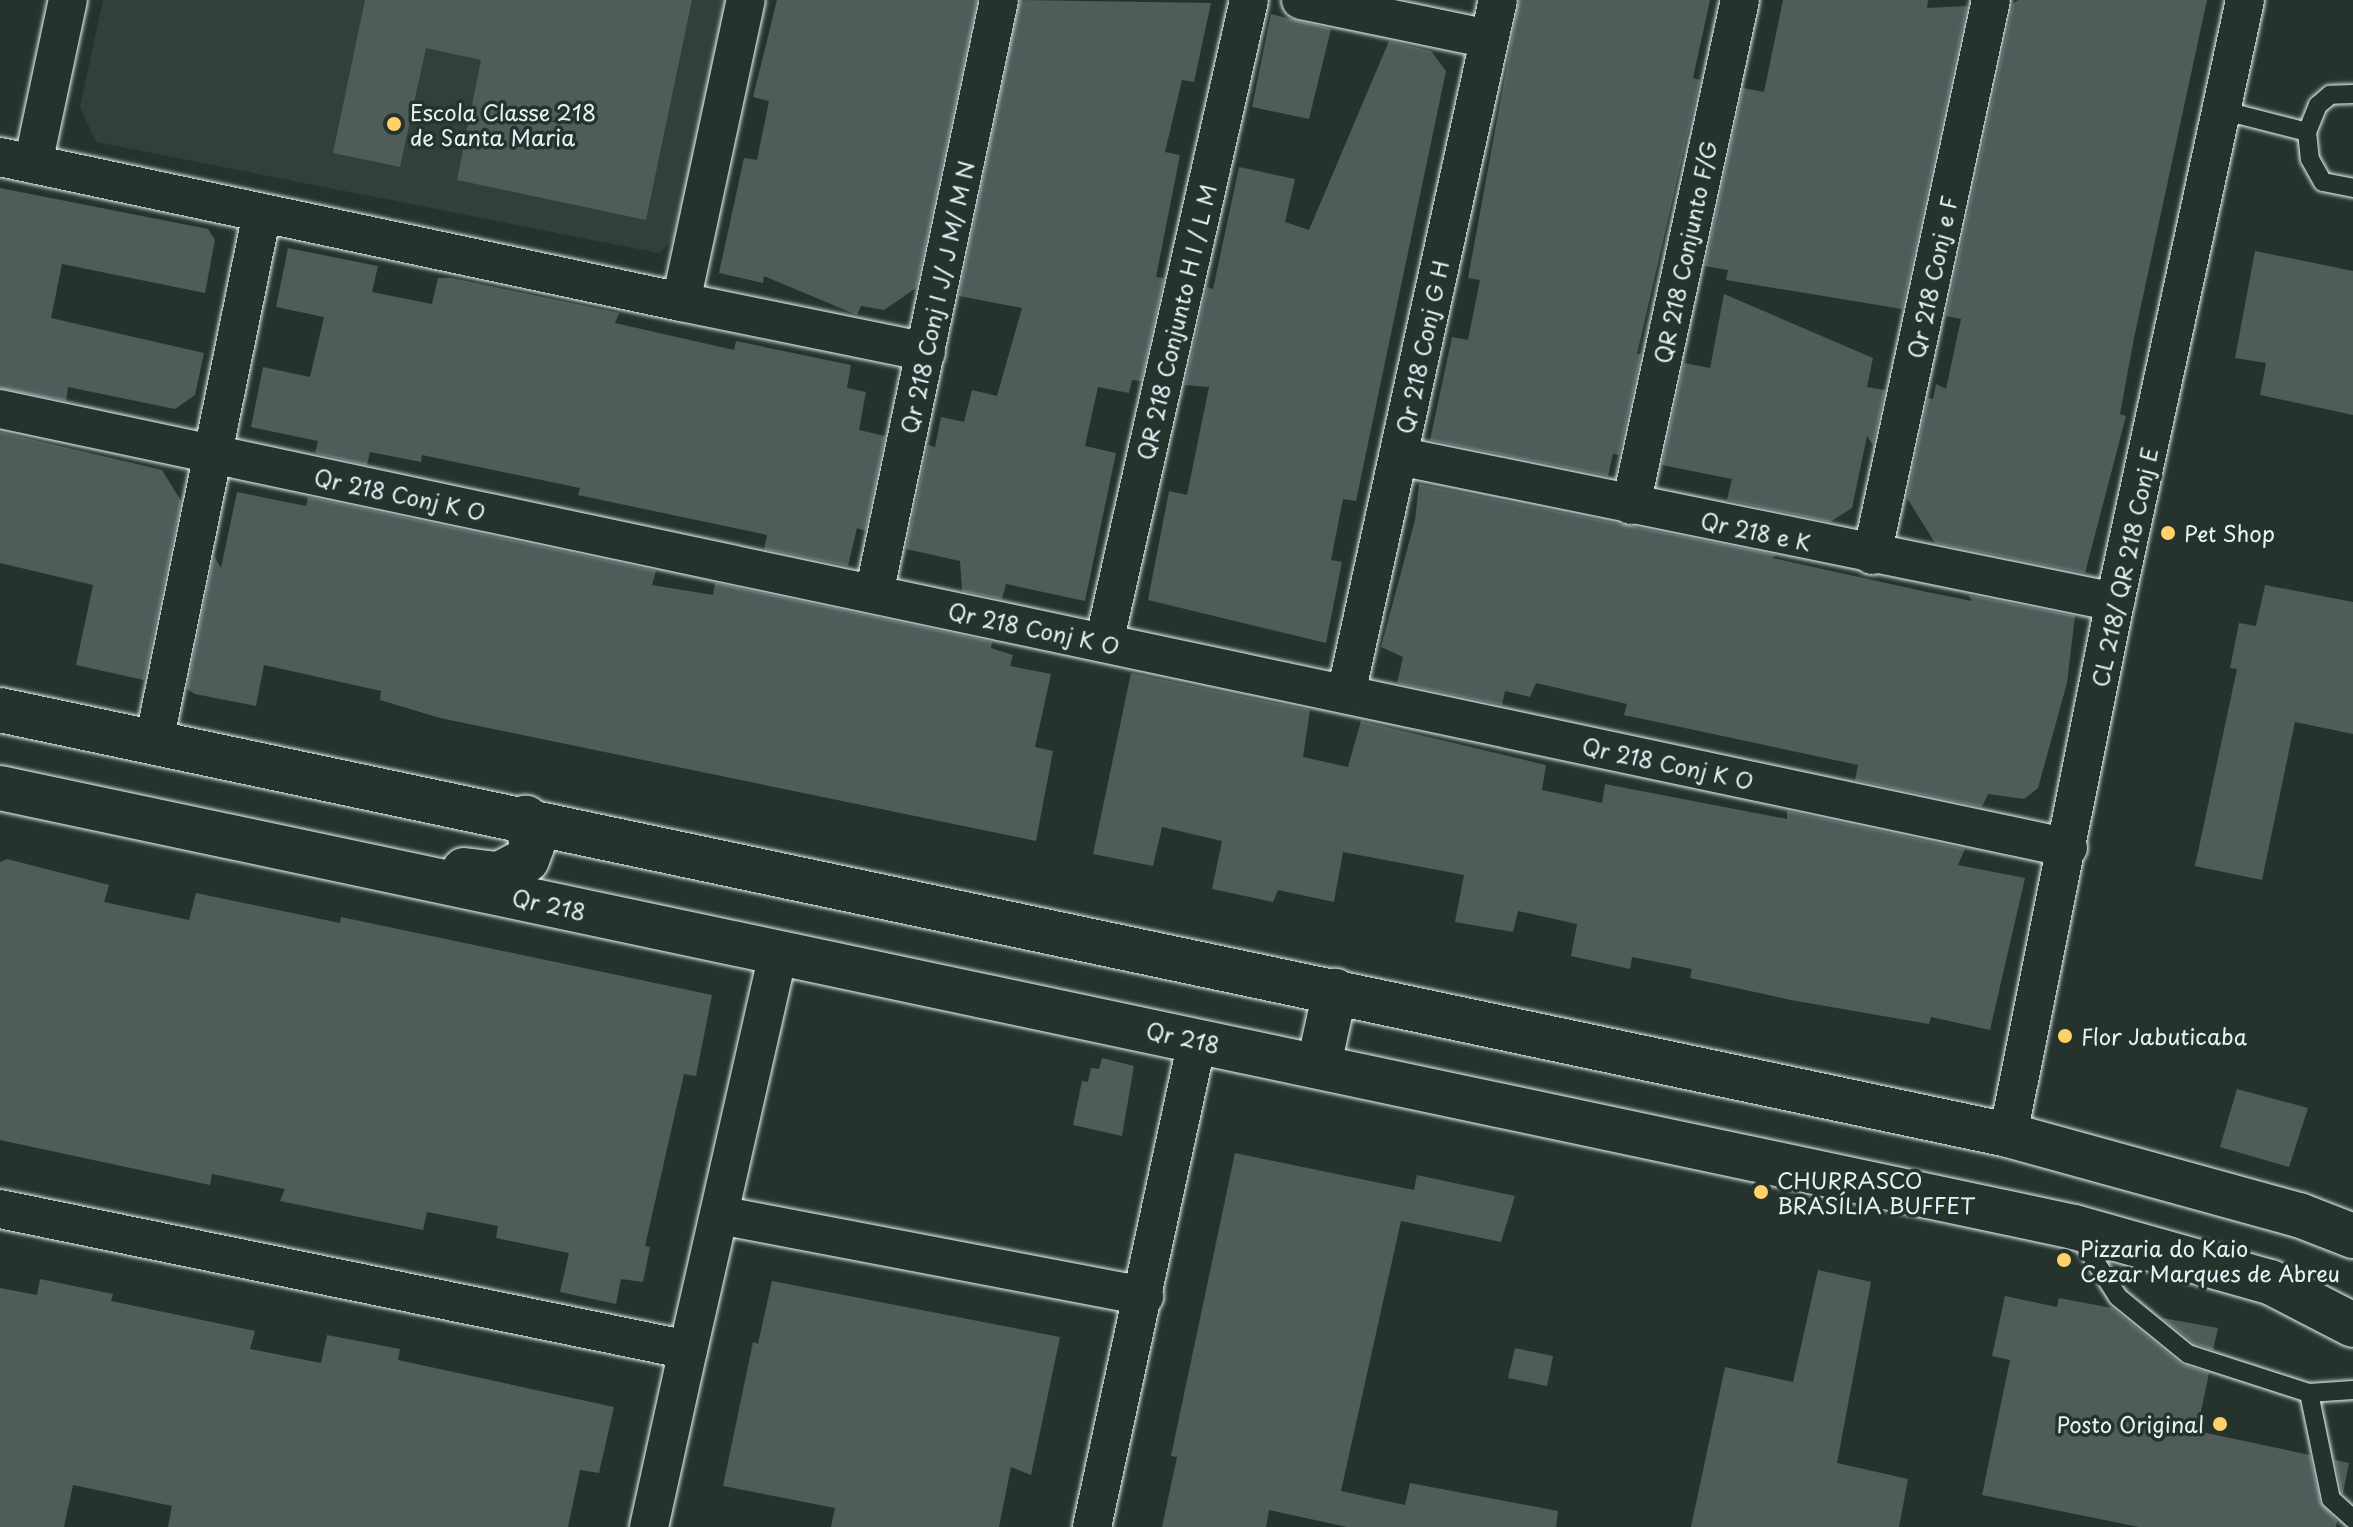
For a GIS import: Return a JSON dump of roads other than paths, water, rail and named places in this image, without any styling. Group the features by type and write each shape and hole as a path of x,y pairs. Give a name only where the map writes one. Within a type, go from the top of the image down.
{"main road":[{"path":"0,710 526,818 2008,1135 2299,1215 2353,1236"},
{"name":"Qr 218","path":"0,788 1319,1064 2074,1227 2270,1282 2353,1325"},
{"path":"350,861 499,874 514,871 527,860 532,846 526,818"},
{"path":"1319,1064 1335,991"}],"street":[{"path":"68,0 16,161 926,352"},
{"path":"681,302 746,0"},
{"name":"Qr 218 Conj I J/ J M/ M N","path":"874,594 999,0"},
{"name":"QR 218 Conjunto H I / L M","path":"1104,643 1249,0"},
{"path":"1301,0 1489,39"},
{"name":"Qr 218 Conj G H","path":"1346,694 1498,0"},
{"name":"QR 218 Conjunto F/G","path":"1631,505 1740,0"},
{"name":"Qr 218 Conj e F","path":"1872,555 1991,0"},
{"name":"CL 218/ QR 218 Conj E","path":"2008,1135 2115,602 2245,0"},
{"path":"154,742 262,213"},
{"name":"Qr 218 Conj K O","path":"0,409 2068,848"},
{"name":"Qr 218 e K","path":"1398,456 1872,555 2115,602"},
{"path":"649,1527 778,953"},
{"path":"1092,1527 1197,1040"},
{"path":"0,1209 688,1350"},
{"path":"719,1215 1144,1296"}],"lane":[{"path":"2353,94 2324,100 2307,132 2310,159 2323,182 2353,188"},
{"path":"2221,110 2307,132"},
{"path":"2074,1227 2118,1297 2150,1328 2188,1354 2309,1393 2353,1390"},
{"path":"2309,1393 2331,1499 2353,1519"}],"place":[{"name":"Escola Classe 218 de Santa Maria","path":"394,124"},
{"name":"Pet Shop","path":"2168,533"},
{"name":"Flor Jabuticaba","path":"2065,1036"},
{"name":"CHURRASCO BRASÍLIA BUFFET","path":"1761,1192"},
{"name":"Pizzaria do Kaio Cezar Marques de Abreu","path":"2064,1260"},
{"name":"Posto Original","path":"2220,1424"}]}
